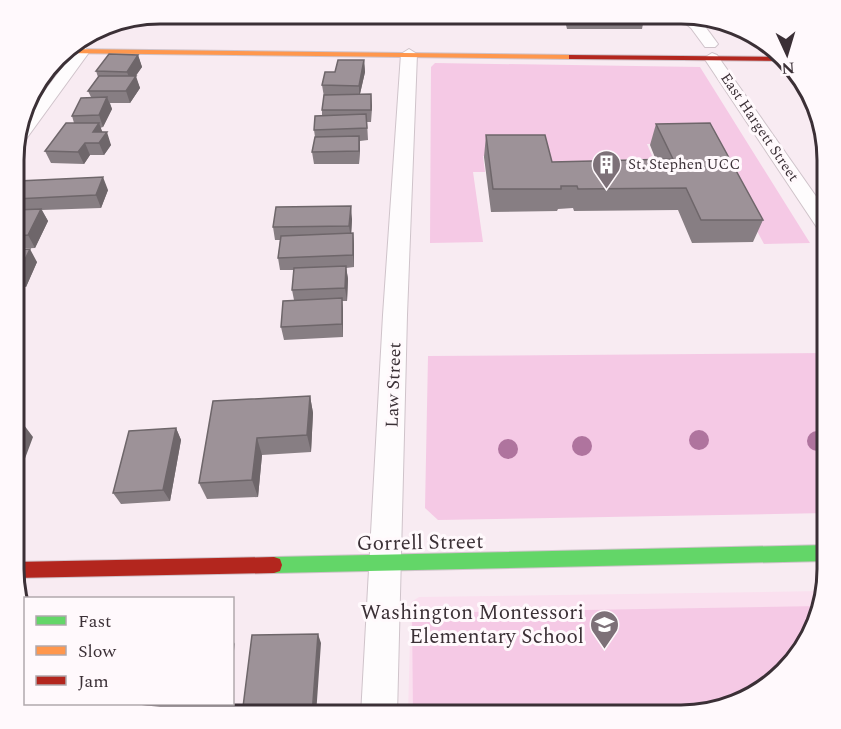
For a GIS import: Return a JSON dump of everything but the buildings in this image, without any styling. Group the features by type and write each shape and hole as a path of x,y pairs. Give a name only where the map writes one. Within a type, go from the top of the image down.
{"main road":[{"path":"95,40 410,54 711,51 755,46"},
{"path":"96,40 555,43"},
{"path":"650,44 757,55"},
{"name":"Gorrell Street","path":"24,570 817,553"}],"street":[{"name":"East Hargett Street","path":"696,25 817,212"},
{"path":"30,121 81,50"},
{"name":"Law Street","path":"379,705 395,315 410,54"}],"shaded area":[{"path":"435,63 700,67 810,243 764,244 712,147 701,143 647,144 662,179 549,171 544,156 483,156 485,172 473,172 483,242 430,243 431,67"},
{"path":"817,353 817,513 438,520 425,508 428,356"},
{"name":"Washington Montessori Elementary School","path":"815,591 807,621 799,637 789,652 764,677 733,695 690,705 408,705 411,602 419,597"},
{"name":"Washington Montessori Elementary School","path":"811,606 807,621 789,652 764,677 733,695 690,705 413,705 412,613"}],"traffic: fast":[{"path":"274,565 817,553"}],"traffic: slow":[{"path":"79,51 572,57"}],"traffic: jam":[{"path":"572,57 757,59"},
{"path":"24,570 274,565"}],"place":[{"name":"St. Stephen UCC","path":"607,190"},
{"name":"Washington Montessori Elementary School","path":"605,650"}]}
